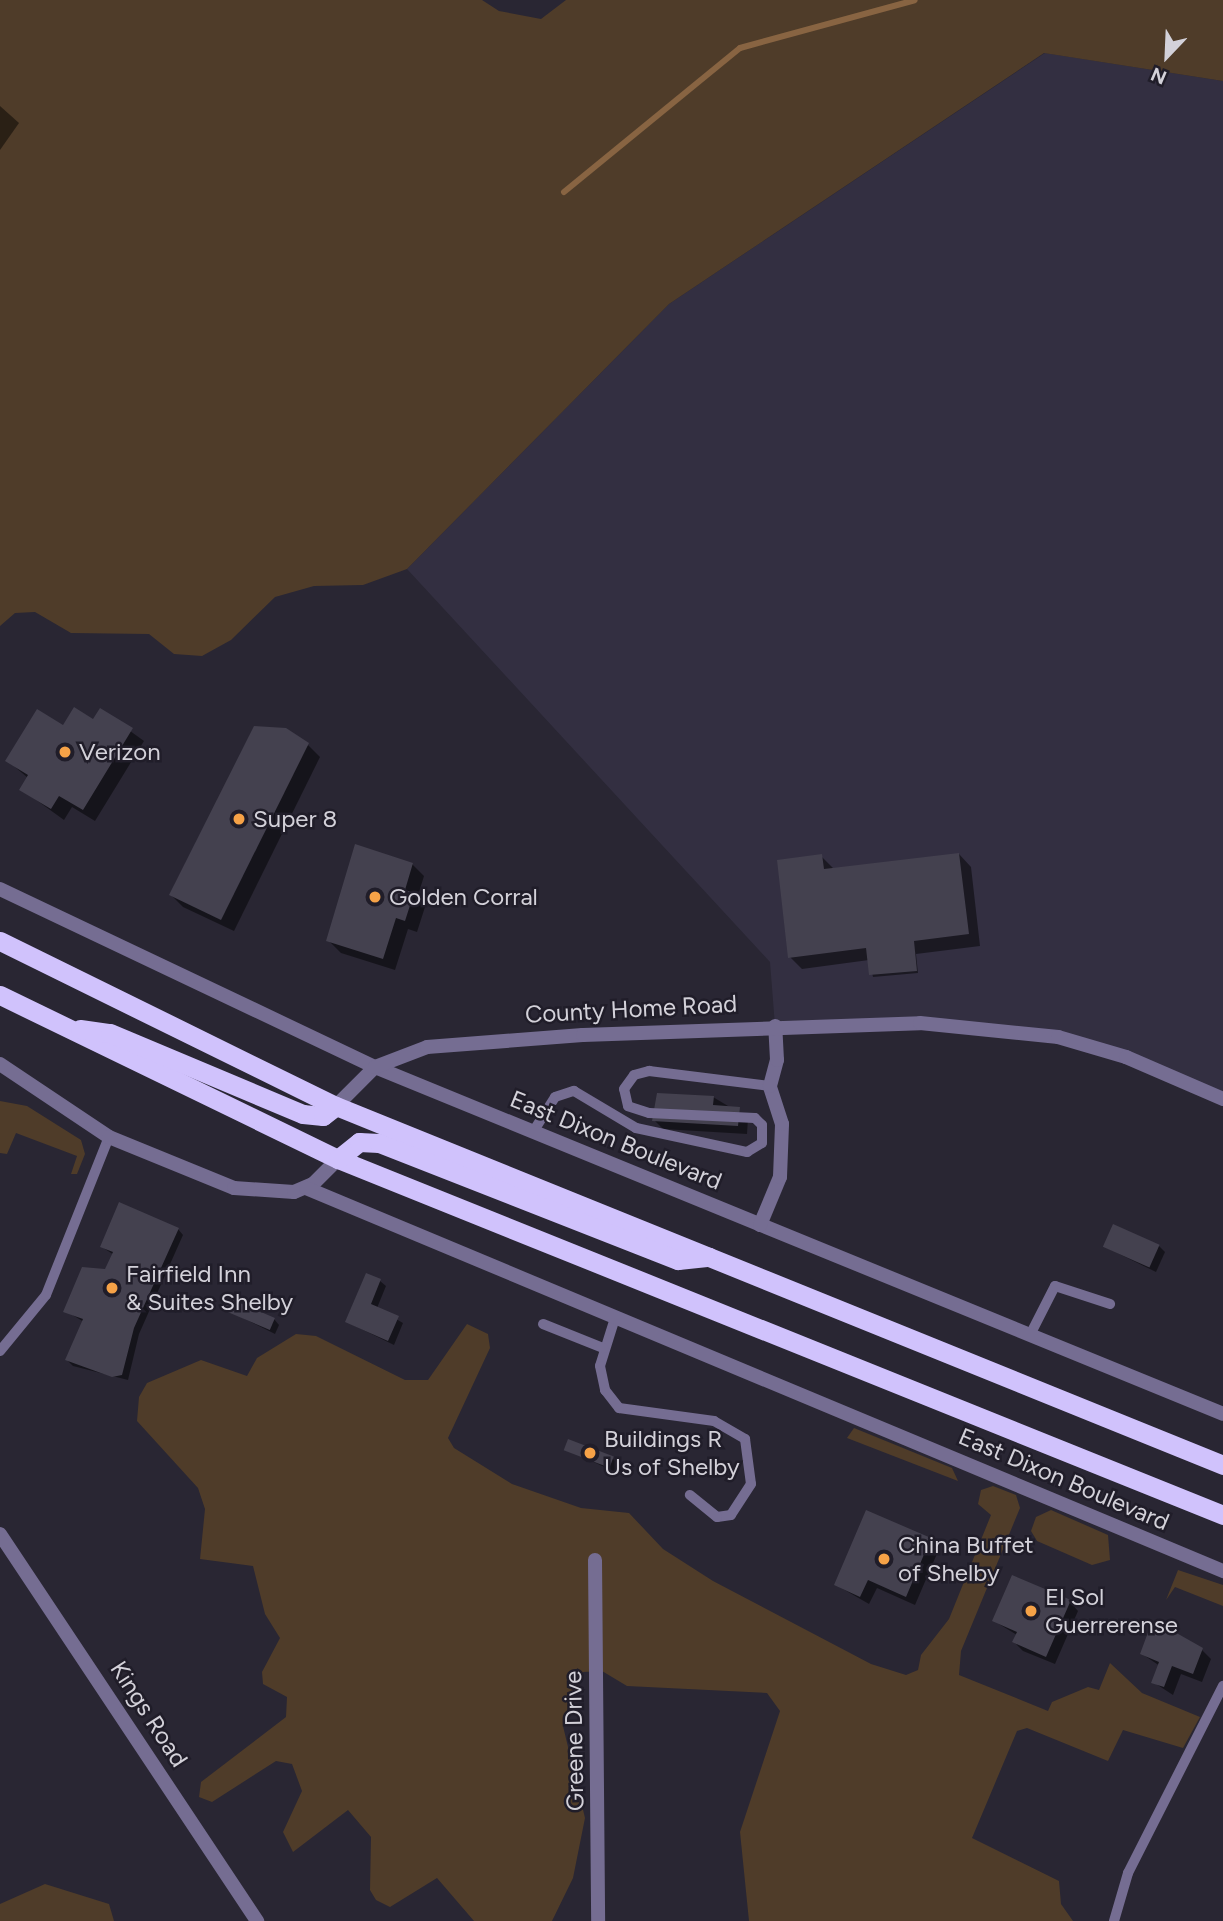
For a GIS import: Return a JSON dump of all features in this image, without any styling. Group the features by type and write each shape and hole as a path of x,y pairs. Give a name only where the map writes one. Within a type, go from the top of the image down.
{"highway":[{"path":"0,941 336,1106 1223,1465"},
{"name":"East Dixon Boulevard","path":"0,995 338,1159 1223,1515"},
{"path":"68,1029 110,1032 303,1114 323,1116 336,1106"},
{"path":"338,1159 359,1142 379,1143 678,1260 710,1257"}],"street":[{"name":"East Dixon Boulevard","path":"0,889 375,1067 1223,1414"},
{"name":"County Home Road","path":"336,1106 375,1067 427,1047 486,1040 775,1026 920,1023 1018,1030 1126,1057 1223,1099"},
{"path":"760,1225 780,1177 782,1124 770,1086 777,1060 775,1026"},
{"path":"0,1064 109,1137 234,1188 279,1194 306,1188 338,1159"},
{"name":"East Dixon Boulevard","path":"306,1188 1223,1571"},
{"name":"Kings Road","path":"0,1534 257,1921"},
{"name":"Greene Drive","path":"595,1560 598,1921"}],"lane":[{"path":"533,1132 555,1097 574,1091 636,1128 747,1152 762,1143 755,1118 649,1114 628,1106 624,1089 634,1075 649,1071 770,1086"},
{"path":"0,1351 47,1295 109,1137"},
{"path":"1030,1335 1055,1286 1110,1304"},
{"path":"615,1318 603,1348 605,1390 619,1408 714,1421 746,1438 751,1484 731,1516 717,1517 690,1495"},
{"path":"543,1324 603,1348"},
{"path":"1114,1921 1128,1872 1223,1686"}],"shaded area":[{"path":"0,0 482,0 499,11 541,19 566,0 1223,0 1223,81 1044,53 669,304 407,569 363,585 314,586 275,597 231,640 202,656 174,654 149,634 71,633 35,612 15,613 0,626"},
{"path":"1045,53 1223,81 1223,1099 1126,1057 1003,1027 775,1026 770,962 407,569 669,304"},
{"path":"0,1101 27,1106 81,1140 85,1154 77,1174 71,1174 77,1156 16,1133 7,1154 0,1153"},
{"path":"467,1324 488,1334 490,1348 448,1438 454,1448 512,1484 581,1508 629,1513 663,1549 713,1581 871,1664 906,1675 918,1670 921,1655 949,1619 991,1515 978,1504 981,1490 993,1486 1016,1495 1020,1508 961,1651 959,1675 1048,1711 1052,1702 1088,1687 1099,1690 1110,1663 1142,1693 1200,1717 1183,1748 1123,1730 1108,1761 1027,1728 1017,1731 972,1838 1059,1881 1061,1904 1073,1921 749,1921 740,1832 780,1711 767,1693 627,1686 602,1671 583,1672 563,1726 585,1818 573,1878 552,1921 474,1921 437,1878 390,1907 376,1900 370,1890 371,1837 348,1810 293,1852 283,1832 302,1791 292,1764 276,1761 212,1802 199,1797 201,1782 286,1717 287,1697 263,1684 262,1672 280,1638 265,1614 253,1566 200,1559 205,1509 198,1488 137,1421 139,1397 147,1383 201,1360 247,1376 257,1358 296,1334 316,1336 405,1380 428,1380"},
{"path":"854,1428 952,1468 958,1481 847,1438"},
{"path":"1051,1510 1108,1535 1110,1560 1092,1565 1037,1541 1031,1531 1036,1517"},
{"path":"1178,1570 1223,1585 1223,1606 1175,1587 1166,1600"},
{"path":"45,1884 109,1904 114,1921 0,1921 0,1904"}],"building":[{"name":"Verizon","path":"74,707 93,719 100,708 133,728 83,810 59,796 51,809 19,790 28,775 5,761 37,709 63,725"},
{"name":"Super 8","path":"254,726 286,728 309,743 221,920 169,895"},
{"name":"Golden Corral","path":"355,844 413,863 405,890 414,893 405,921 396,918 383,959 326,941"},
{"path":"959,853 969,934 914,941 917,971 869,975 866,948 788,958 777,860 822,854 824,869"},
{"path":"657,1093 714,1096 713,1105 740,1107 738,1126 652,1121"},
{"name":"Fairfield Inn & Suites Shelby","path":"119,1202 179,1228 134,1328 122,1375 112,1377 65,1360 83,1319 63,1312 82,1267 105,1269 113,1252 100,1247"},
{"path":"1113,1224 1160,1245 1149,1268 1103,1247"},
{"path":"366,1273 381,1279 371,1304 399,1316 388,1341 345,1322"},
{"path":"228,1298 275,1318 270,1330 223,1310"},
{"path":"568,1439 614,1457 609,1468 564,1450"},
{"name":"China Buffet of Shelby","path":"866,1510 931,1538 906,1597 868,1580 860,1597 834,1585"},
{"name":"El Sol Guerrerense","path":"1012,1575 1071,1600 1046,1657 1012,1642 1017,1632 992,1621"},
{"path":"1150,1627 1173,1631 1203,1648 1193,1674 1172,1666 1164,1687 1151,1683 1159,1662 1140,1654"}],"waterway":[{"path":"564,192 740,48 915,0"}],"place":[{"name":"Verizon","path":"65,752"},
{"name":"Super 8","path":"239,819"},
{"name":"Golden Corral","path":"375,897"},
{"name":"Fairfield Inn & Suites Shelby","path":"112,1288"},
{"name":"Buildings R Us of Shelby","path":"590,1453"},
{"name":"China Buffet of Shelby","path":"884,1559"},
{"name":"El Sol Guerrerense","path":"1031,1611"}]}
